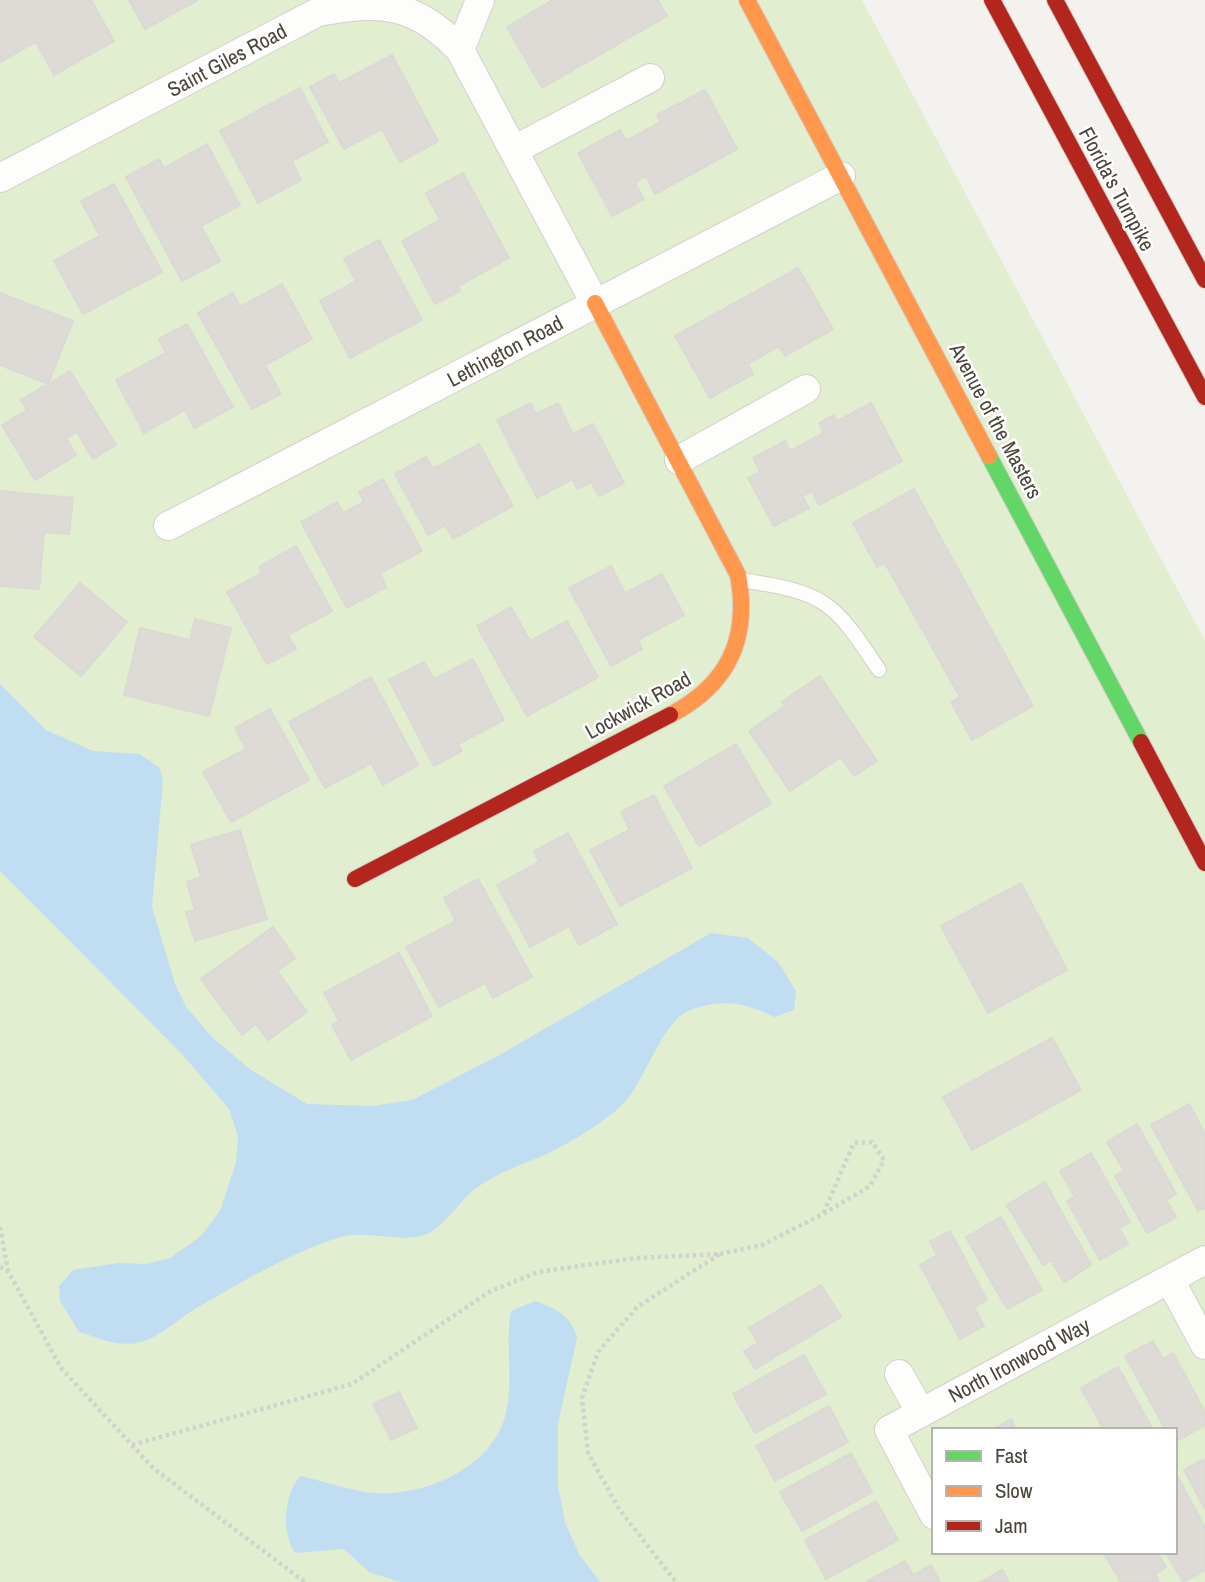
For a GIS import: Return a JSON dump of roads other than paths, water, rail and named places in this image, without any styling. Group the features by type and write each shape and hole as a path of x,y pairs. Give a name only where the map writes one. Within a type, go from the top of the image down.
{"main road":[{"name":"Avenue of the Masters","path":"747,0 1205,863"},
{"name":"Florida's Turnpike","path":"992,0 1205,397"},
{"name":"Florida's Turnpike","path":"1055,0 1205,280"},
{"name":"Lockwick Road","path":"355,879 702,696 717,682 738,644 744,615 740,580 595,303"}],"street":[{"path":"460,50 480,0"},
{"name":"Saint Giles Road","path":"0,178 336,5 376,1 415,10 432,20 460,50 595,303"},
{"path":"514,150 650,78"},
{"name":"Lethington Road","path":"169,526 841,176"},
{"path":"679,460 806,389"},
{"name":"North Ironwood Way","path":"932,1511 888,1430 1205,1260"},
{"path":"1171,1280 1205,1345"},
{"path":"899,1374 920,1413"}],"lane":[{"path":"740,580 799,590 833,608 879,670"}],"water":[{"path":"0,684 46,730 93,751 139,754 159,767 163,780 152,907 175,984 186,1007 213,1038 251,1070 307,1104 373,1106 412,1100 496,1057 711,933 748,938 778,962 796,991 794,1010 774,1017 742,1005 721,1003 688,1011 670,1027 630,1095 614,1112 563,1146 483,1183 428,1233 401,1238 347,1236 317,1245 244,1281 141,1342 117,1343 79,1332 60,1301 59,1286 73,1270 118,1263 146,1264 170,1258 200,1237 220,1211 236,1162 238,1136 229,1109 182,1054 0,871"},
{"path":"535,1301 567,1318 577,1338 558,1423 558,1486 565,1522 579,1554 600,1582 400,1582 369,1572 344,1549 295,1553 288,1535 286,1514 290,1493 300,1476 365,1492 395,1493 437,1483 475,1461 490,1446 501,1428 507,1408 511,1311"}]}
